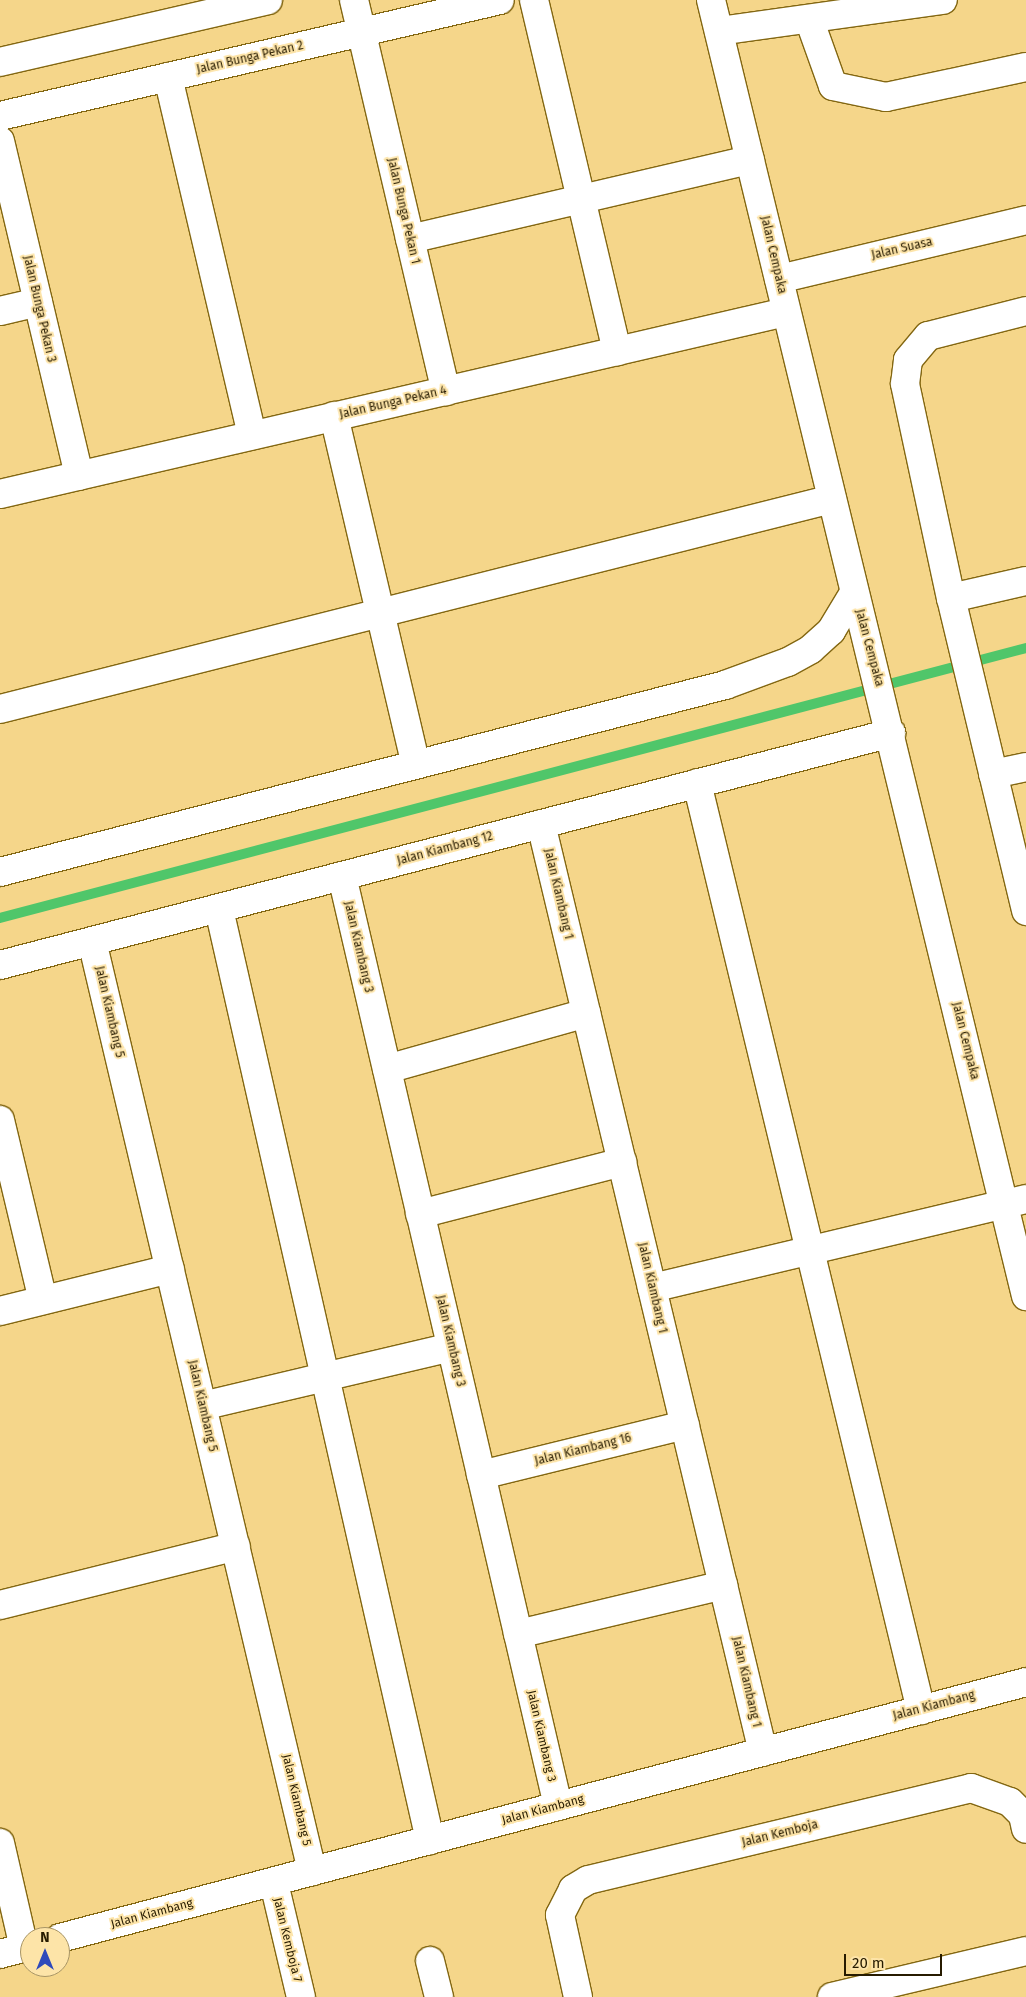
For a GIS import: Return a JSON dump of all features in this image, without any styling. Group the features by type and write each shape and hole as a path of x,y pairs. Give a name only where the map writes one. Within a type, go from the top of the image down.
{"street":[{"path":"0,62 268,0"},
{"name":"Jalan Bunga Pekan 1","path":"354,0 446,391"},
{"name":"Jalan Bunga Pekan 2","path":"0,116 500,0"},
{"path":"534,0 616,351"},
{"name":"Jalan Cempaka","path":"711,0 865,638 1015,1202 1026,1296"},
{"path":"719,31 943,0"},
{"path":"809,19 833,86 842,88 886,97 1026,67"},
{"path":"168,77 252,435"},
{"name":"Jalan Bunga Pekan 3","path":"0,141 79,476"},
{"path":"410,239 750,160"},
{"name":"Jalan Suasa","path":"779,279 1026,220"},
{"path":"0,311 38,302"},
{"path":"1026,311 928,336 908,360 905,384 954,611 1026,911"},
{"name":"Jalan Bunga Pekan 4","path":"0,494 786,312"},
{"path":"334,416 415,762"},
{"path":"0,709 832,499"},
{"path":"954,611 1026,580"},
{"path":"0,872 415,762 725,685 788,662 811,650 831,631 854,593"},
{"name":"Jalan Kiambang 12","path":"0,965 891,733"},
{"path":"993,774 1026,767"},
{"path":"697,783 921,1710"},
{"name":"Jalan Kiambang 1","path":"541,824 763,1752"},
{"name":"Jalan Kiambang 3","path":"342,876 558,1806"},
{"path":"219,909 430,1840"},
{"name":"Jalan Kiambang 5","path":"92,941 312,1871"},
{"path":"387,1069 586,1013"},
{"path":"0,1120 43,1300"},
{"path":"420,1214 622,1162"},
{"path":"652,1288 1015,1202"},
{"path":"0,1311 170,1269"},
{"path":"202,1406 451,1347"},
{"name":"Jalan Kiambang 16","path":"481,1475 685,1425"},
{"path":"0,1605 236,1546"},
{"path":"518,1634 723,1585"},
{"name":"Jalan Kiambang","path":"70,1935 274,1883 312,1871 1026,1682"},
{"name":"Jalan Kemboja","path":"578,1997 560,1927 566,1898 588,1880 962,1790 982,1789 1010,1802 1024,1822"},
{"path":"0,1843 3,1871 18,1949"},
{"name":"Jalan Kemboja 7","path":"274,1883 301,1997"},
{"path":"832,1997 1026,1951"},
{"path":"430,1961 439,1997"}],"waterway":[{"path":"0,918 1026,648"}]}
